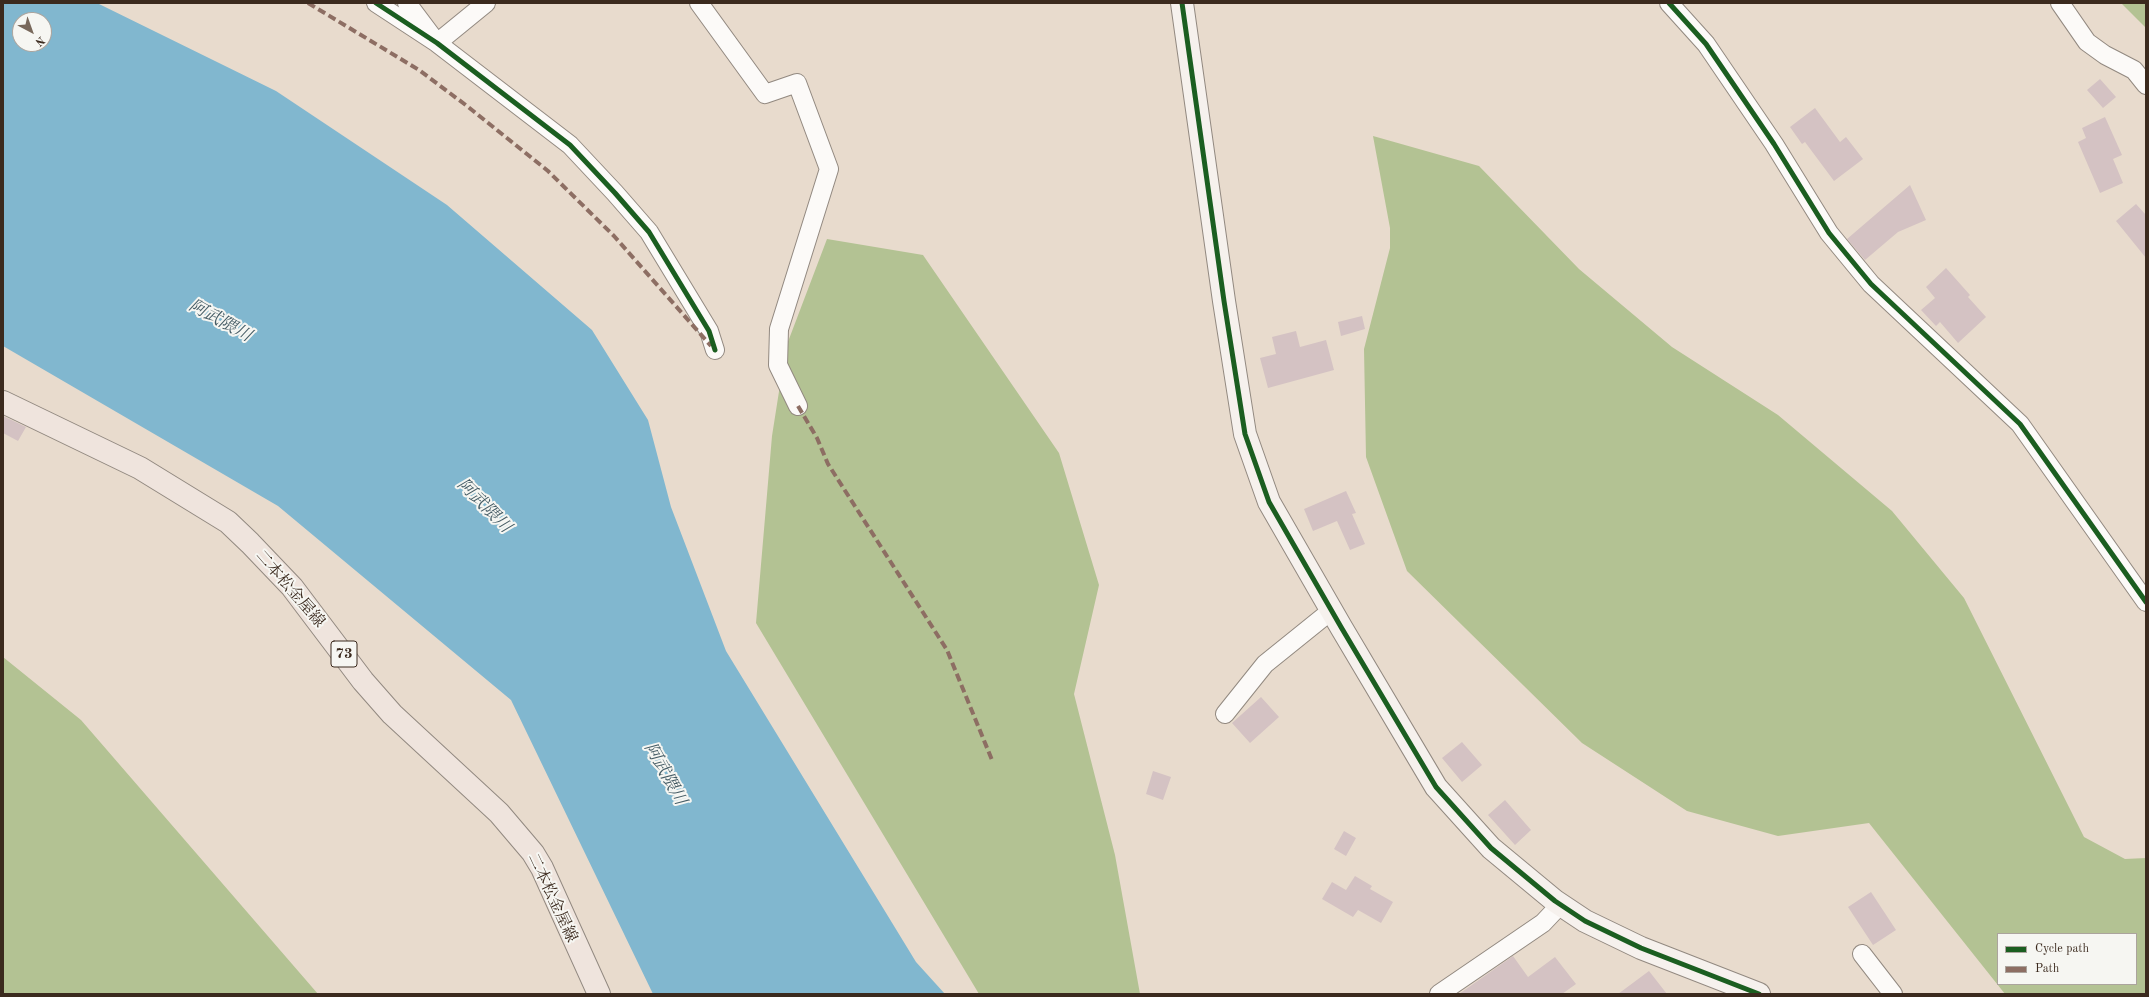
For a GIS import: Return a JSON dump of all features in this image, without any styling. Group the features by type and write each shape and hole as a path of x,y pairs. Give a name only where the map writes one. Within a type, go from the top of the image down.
{"main road":[{"name":"二本松金屋線","path":"3,402 140,468 228,522 250,543 292,587 363,681 383,704 412,734 498,813 533,853 542,868 574,942 599,994"}],"street":[{"path":"376,3 437,43 570,145 615,193 653,239 709,331 716,350"},
{"path":"407,3 437,43"},
{"path":"437,43 486,3"},
{"path":"699,3 765,94 797,83 829,169 779,329 778,366 798,406"},
{"path":"1182,3 1224,301 1245,434 1269,502 1436,787 1492,848 1560,905 1585,921 1640,948 1759,994"},
{"path":"1669,3 1706,44 1774,144 1829,233 1871,284 2020,424 2146,602"},
{"path":"2060,3 2087,42 2105,55 2134,70 2146,85"},
{"path":"1225,714 1265,664 1332,610"},
{"path":"1439,994 1543,923 1560,905"},
{"path":"1862,954 1893,994"}],"green space":[{"path":"2121,3 2146,3 2146,28"},
{"path":"1373,136 1479,166 1579,269 1672,347 1778,415 1892,511 1964,598 2084,837 2125,859 2146,858 2146,994 2005,994 1998,985 2137,985 2137,933 1997,933 1997,984 1869,823 1778,836 1687,811 1582,743 1407,571 1366,457 1364,349 1390,248 1390,228"},
{"path":"827,239 923,255 1059,453 1099,585 1074,694 1115,855 1140,994 979,994 756,623 772,436 786,347"},
{"path":"3,657 81,720 318,994 3,994"}],"water":[{"name":"阿武隈川","path":"3,3 97,3 276,91 447,205 592,330 648,420 671,507 726,651 916,962 945,994 653,994 511,700 278,506 3,346"}],"building":[{"path":"2100,79 2116,97 2103,108 2087,90"},
{"path":"1815,108 1840,142 1846,137 1863,159 1834,181 1805,142 1802,144 1790,127"},
{"path":"2105,117 2122,155 2113,159 2123,183 2100,193 2078,142 2086,138 2082,128"},
{"path":"1910,185 1926,220 1898,232 1865,260 1847,239"},
{"path":"2136,204 2146,215 2146,258 2116,221"},
{"path":"1946,268 1970,295 1968,297 1986,317 1958,343 1940,322 1936,326 1921,310 1935,298 1926,287"},
{"path":"1362,316 1365,329 1341,336 1338,322"},
{"path":"1296,331 1300,347 1326,340 1334,370 1268,388 1260,358 1276,354 1272,337"},
{"path":"3,416 26,427 18,441 3,433"},
{"path":"1346,491 1356,513 1352,514 1365,544 1350,550 1337,521 1313,531 1304,509"},
{"path":"1261,697 1279,717 1250,743 1232,723"},
{"path":"1462,742 1482,765 1462,782 1442,758"},
{"path":"1153,771 1171,777 1163,800 1146,794"},
{"path":"1505,800 1531,830 1515,845 1488,815"},
{"path":"1344,831 1356,838 1346,856 1334,849"},
{"path":"1355,876 1372,886 1370,889 1393,902 1381,923 1358,910 1353,917 1322,899 1332,882 1346,890"},
{"path":"1871,892 1896,930 1873,945 1848,907"},
{"path":"1513,956 1528,977 1555,957 1576,984 1562,994 1459,994"},
{"path":"1649,971 1667,994 1618,994"}],"marked path":[{"path":"308,3 419,70 467,106 548,171 614,236 711,346"},
{"path":"798,406 817,438 828,464 947,650 992,760"}],"cycle path":[{"path":"376,3 437,43 570,145 649,232 709,331 715,350"},
{"path":"1182,3 1224,301 1245,434 1269,502 1341,627 1436,787 1491,848 1555,901 1585,921 1641,948 1759,994"},
{"path":"1669,3 1706,44 1774,144 1829,233 1871,284 2020,424 2146,602"}]}
